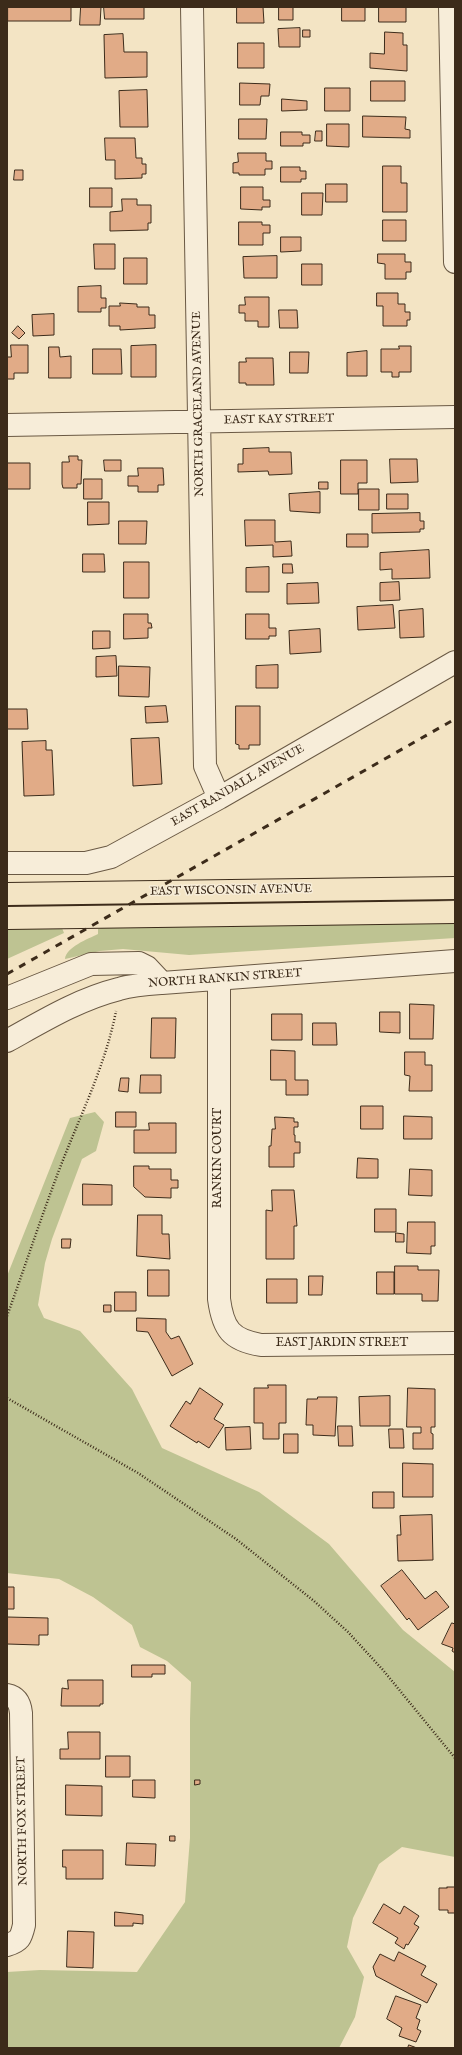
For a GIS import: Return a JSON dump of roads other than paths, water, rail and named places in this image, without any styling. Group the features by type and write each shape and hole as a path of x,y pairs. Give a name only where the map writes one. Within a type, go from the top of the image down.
{"main road":[{"name":"EAST WISCONSIN AVENUE","path":"7,894 455,888"},
{"name":"EAST WISCONSIN AVENUE","path":"7,918 455,912"}],"street":[{"name":"NORTH GRACELAND AVENUE","path":"192,7 205,766 219,798"},
{"path":"450,7 455,262"},
{"name":"EAST KAY STREET","path":"7,425 455,417"},
{"name":"EAST RANDALL AVENUE","path":"7,863 86,863 111,857 219,798 455,662"},
{"name":"NORTH RANKIN STREET","path":"7,1041 90,998 120,988 162,983 455,961"},
{"path":"7,998 91,964 139,963 147,967 162,983"},
{"name":"RANKIN COURT","path":"219,979 219,1299 222,1318 232,1334"},
{"name":"EAST JARDIN STREET","path":"232,1334 236,1338 261,1345 455,1343"},
{"name":"NORTH FOX STREET","path":"12,1697 21,1706 24,1925 21,1935 12,1943"}],"railway":[{"path":"7,974 455,719"}]}
